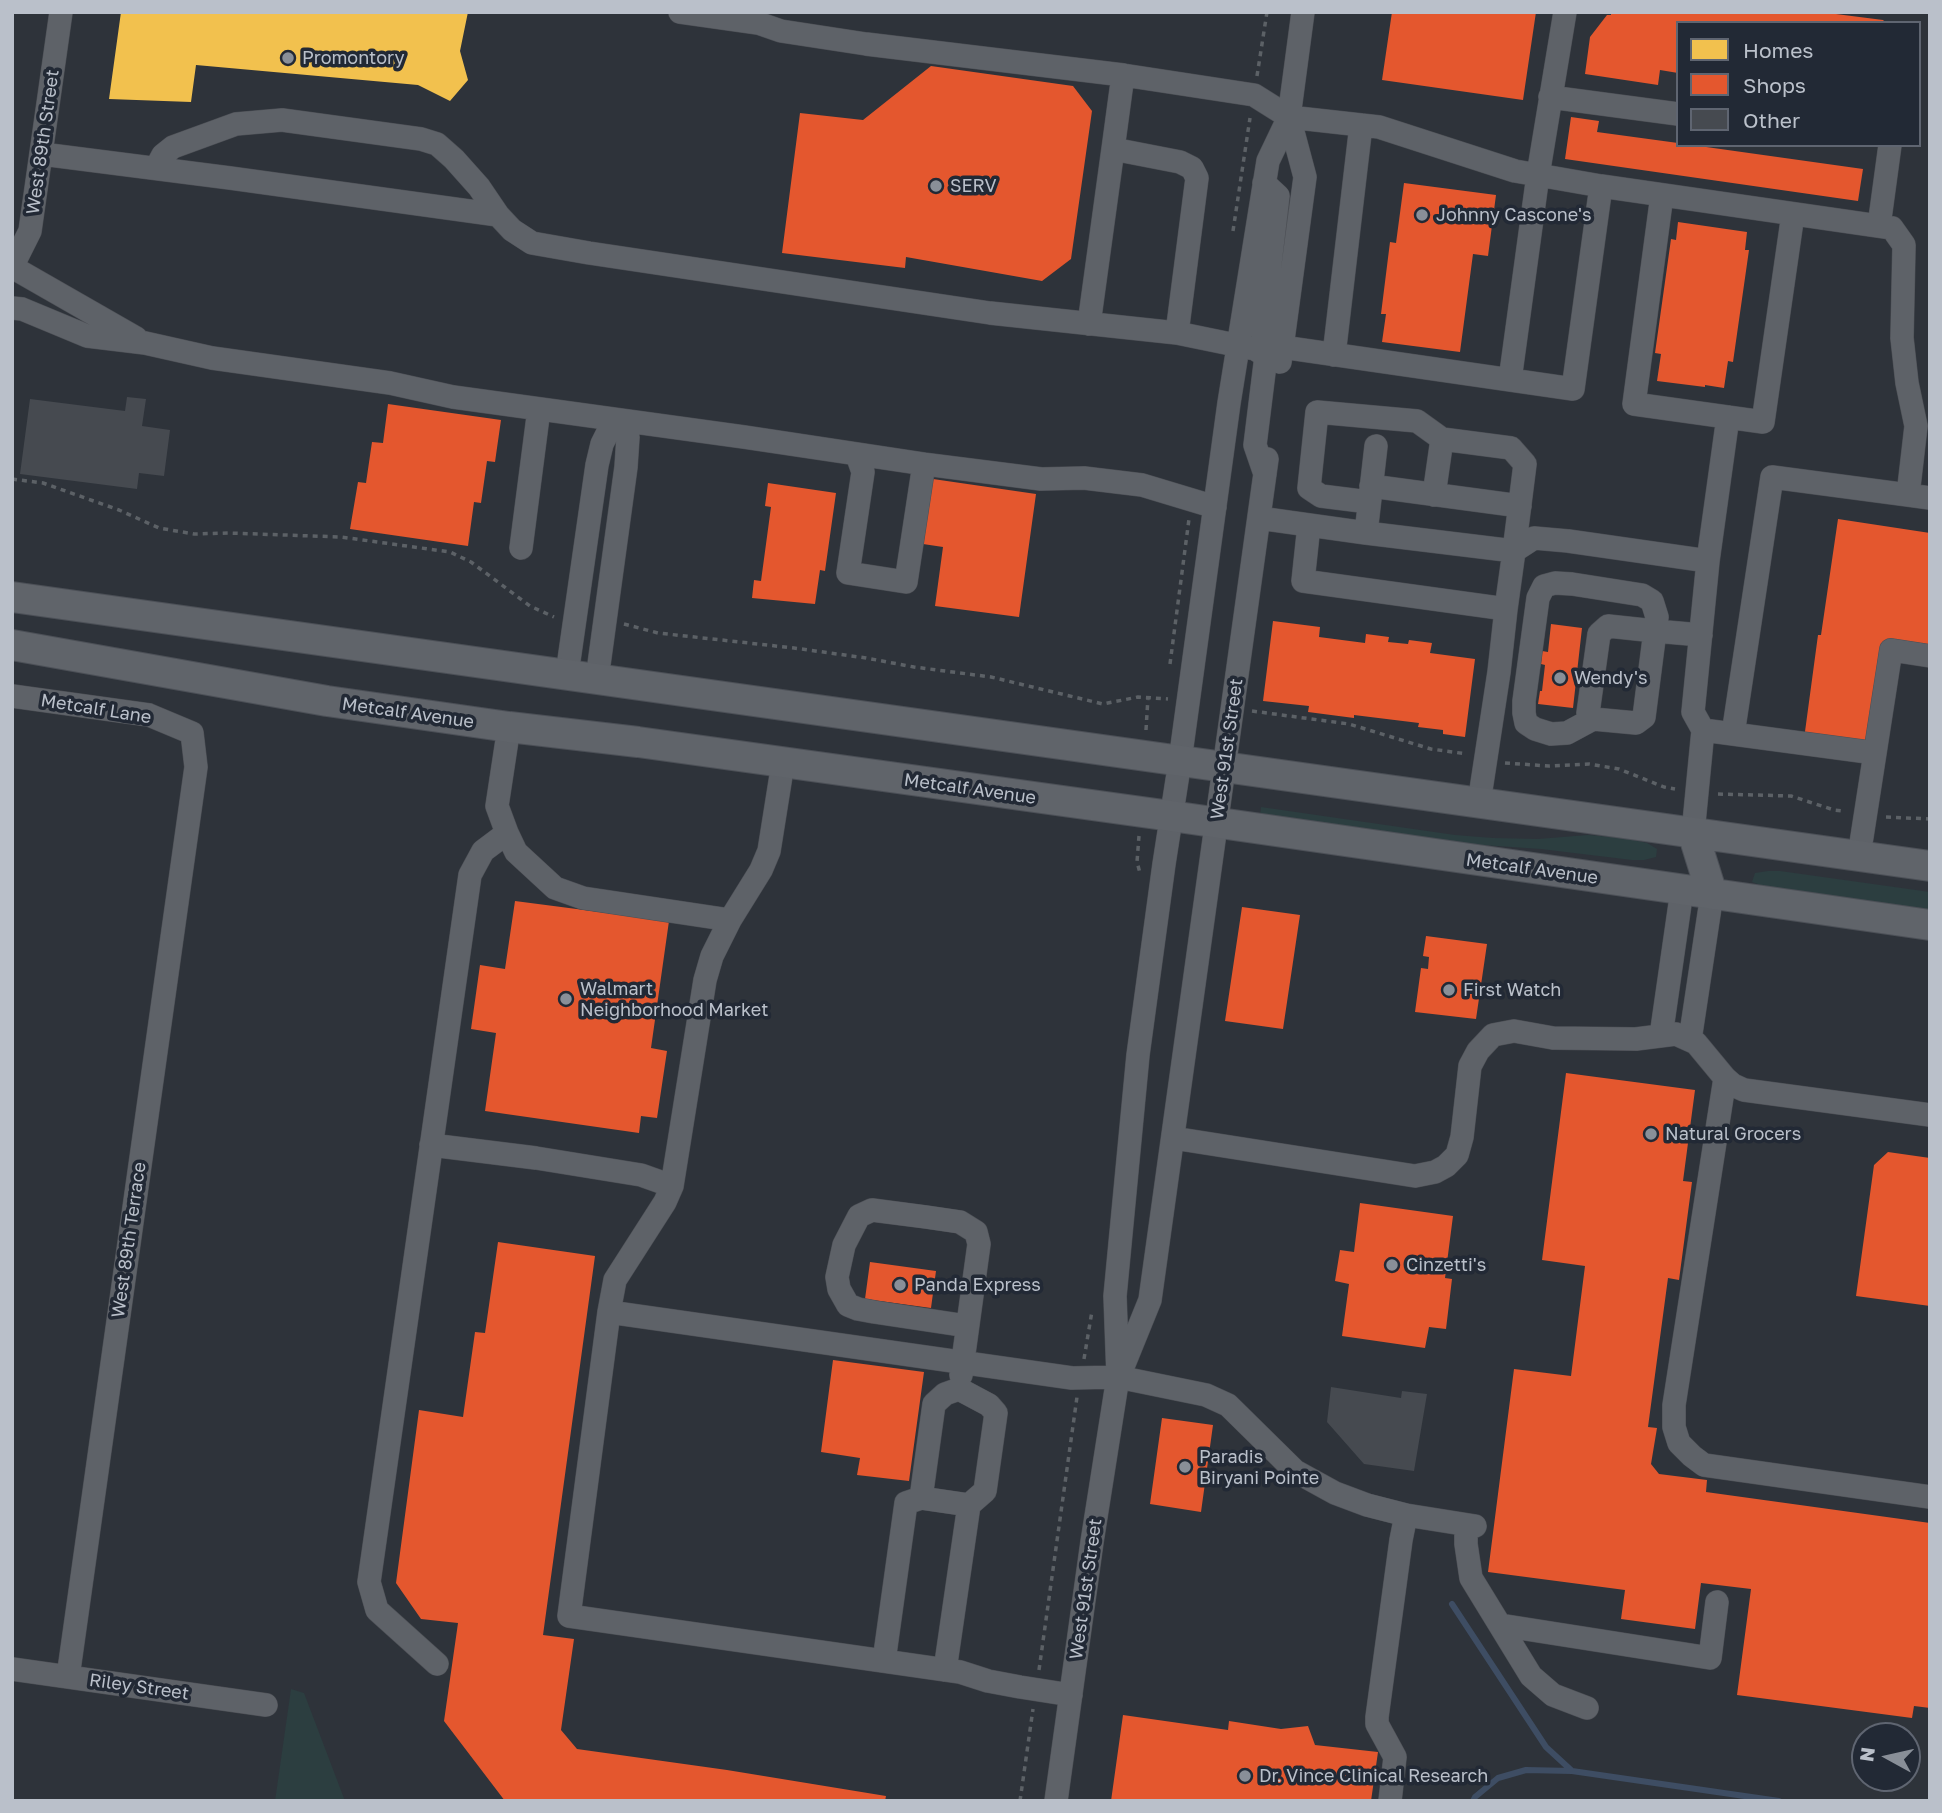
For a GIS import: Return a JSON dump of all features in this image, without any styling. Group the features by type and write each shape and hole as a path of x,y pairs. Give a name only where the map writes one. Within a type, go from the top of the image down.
{"main road":[{"path":"12,597 1930,866"},
{"name":"Metcalf Avenue","path":"12,645 327,701 1171,816 1930,925"},
{"path":"1682,890 1693,833"},
{"path":"1693,833 1712,894"}],"street":[{"name":"West 89th Street","path":"12,267 30,231 61,12"},
{"path":"680,12 758,23 781,31 866,44 1123,75 1254,96 1289,117 1379,127 1515,172 1892,228 1904,245 1902,338 1907,383 1916,426 1919,497 1772,477 1733,734"},
{"name":"West 91st Street","path":"1056,1801 1118,1377 1115,1296 1138,1055 1238,346 1268,161 1289,117 1303,12"},
{"path":"1510,380 1538,175 1565,12"},
{"path":"1089,324 1123,75"},
{"path":"1550,97 1676,114"},
{"name":"West 91st Street","path":"1118,1377 1150,1300 1223,767 1234,708 1305,177 1289,117"},
{"path":"156,168 163,155 173,148 236,124 282,120 421,139 438,144 479,187 498,215 532,243 990,313 1177,333 1255,349 1266,356 1255,445 1265,474"},
{"path":"1334,355 1361,125"},
{"path":"1879,226 1890,147"},
{"path":"1113,149 1180,162 1192,167 1197,178 1177,333"},
{"path":"42,154 498,215"},
{"path":"1264,183 1278,196 1262,331 1269,344 1573,389 1601,186"},
{"path":"1662,195 1634,404 1763,422 1793,214"},
{"path":"12,267 145,343"},
{"path":"12,308 22,309 87,336 145,343 212,358 390,383 453,397 924,464 1041,479 1084,478 1142,485 1215,507"},
{"path":"521,548 539,409"},
{"path":"1479,803 1499,672 1506,609 1520,506 1525,464 1510,448 1442,439 1417,421 1318,412 1309,488 1321,496 1434,495 1520,506"},
{"path":"1693,833 1703,730 1693,712 1708,561 1728,417"},
{"path":"567,674 597,465 602,444 614,419"},
{"path":"597,678 628,437 614,419"},
{"path":"1434,495 1442,439"},
{"path":"1366,533 1376,446"},
{"path":"858,454 863,472 848,573 906,582 924,464"},
{"path":"1259,518 1514,551 1534,538 1708,561"},
{"path":"1308,525 1303,581 1506,609"},
{"path":"1555,583 1572,584 1642,595 1652,601 1657,617 1655,631 1644,717 1636,723 1593,719 1567,733 1551,734 1526,723 1524,701 1538,598 1544,586 1555,583"},
{"path":"1593,719 1588,713 1599,634 1608,626 1701,635"},
{"path":"1859,856 1891,650 1930,656"},
{"name":"Metcalf Lane","path":"12,696 149,715 192,733 196,767 191,803"},
{"path":"509,727 497,806 516,852 555,888 583,898 730,920"},
{"path":"1703,730 1875,753"},
{"path":"783,763 769,851 712,956 705,980 672,1186 665,1202 615,1280 569,1616 945,1670 1071,1695"},
{"name":"West 89th Terrace","path":"68,1676 191,803"},
{"path":"437,1664 377,1610 369,1582 470,875 483,851 507,833"},
{"path":"1661,1036 1682,890"},
{"path":"1690,1040 1712,894"},
{"path":"1173,1138 1415,1175 1435,1172 1457,1155 1462,1137 1470,1066 1478,1051 1493,1035 1514,1031 1553,1038 1636,1039 1676,1034 1696,1043 1725,1078 1744,1090 1930,1115"},
{"path":"1725,1078 1674,1405 1674,1427 1679,1443 1704,1465 1930,1497"},
{"path":"431,1145 641,1175 672,1186"},
{"path":"959,1389 968,1326 979,1244 976,1232 960,1222 926,1217 872,1210 859,1216 844,1245 837,1277 839,1289 848,1305 858,1309 968,1326"},
{"path":"609,1311 963,1362 1080,1377 1118,1377 1206,1395 1228,1405 1295,1471 1335,1493 1406,1515 1471,1525 1466,1544 1471,1578 1531,1676 1553,1695 1587,1708"},
{"path":"921,1499 934,1404 945,1394 959,1389 989,1405 996,1413 985,1491 969,1505 945,1670"},
{"path":"884,1661 906,1503 921,1499 969,1505"},
{"path":"1390,1801 1395,1757 1377,1724 1377,1717 1406,1515"},
{"path":"1500,1625 1710,1658 1717,1602"},
{"name":"Riley Street","path":"12,1669 266,1705"}],"path":[{"path":"12,479 43,483 119,510 159,528 194,534 341,537 450,552 471,562 530,606 548,616 575,620"},
{"path":"604,623 624,624 658,633 794,648 991,677 1103,704 1138,697 1188,702"},
{"path":"1234,708 1349,724 1431,749 1514,765 1589,764 1619,769 1664,787 1731,795 1791,796 1834,810 1895,818 1930,819"},
{"path":"1137,862 1142,877"},
{"path":"1020,1801 1080,1377 1093,1306"}],"shaded area":[{"path":"1261,807 1455,835 1538,839 1588,835 1624,838 1647,843 1657,849 1656,857 1632,860 1541,849 1423,841 1260,817"},
{"path":"1768,871 1930,892 1930,914 1775,890 1752,882 1755,873"},
{"path":"291,1689 304,1693 345,1801 275,1801"}],"building: Homes":[{"name":"Promontory","path":"121,12 468,12 460,51 468,80 450,101 418,85 196,65 191,102 109,99"}],"building: Shops":[{"path":"1392,12 1536,12 1523,100 1382,80"},
{"path":"1611,12 1837,12 1836,14 1884,21 1676,21 1676,73 1660,70 1658,85 1585,74 1590,37 1607,15 1611,15"},
{"name":"SERV","path":"931,66 1073,86 1092,111 1071,259 1042,281 906,257 905,268 782,253 800,113 863,120"},
{"path":"1571,117 1599,121 1597,132 1676,143 1676,147 1706,147 1863,169 1858,201 1565,159"},
{"path":"1404,183 1496,195 1488,256 1473,254 1460,352 1382,342 1386,314 1381,314 1390,242 1396,243"},
{"path":"1678,222 1747,232 1745,250 1749,250 1733,362 1728,361 1724,388 1657,381 1661,354 1655,353 1671,239 1676,240"},
{"path":"388,404 501,420 495,462 487,461 481,503 474,502 468,546 350,529 358,482 366,483 372,442 383,443"},
{"path":"933,479 1036,494 1019,617 935,606 943,547 923,544"},
{"path":"768,483 836,493 825,571 820,570 815,604 752,598 754,580 761,581 771,507 765,506"},
{"path":"1838,519 1930,533 1930,650 1881,643 1866,748 1804,739"},
{"path":"1273,621 1320,627 1319,637 1365,643 1366,634 1389,637 1388,642 1408,644 1409,640 1432,643 1430,653 1475,659 1465,737 1443,734 1443,730 1418,727 1419,723 1308,712 1309,706 1263,701"},
{"name":"Wendy's","path":"1551,624 1582,628 1573,708 1538,704 1545,665 1541,664 1542,651 1548,652"},
{"name":"Walmart Neighborhood Market","path":"515,901 669,921 651,1048 667,1051 657,1118 641,1116 639,1133 485,1111 496,1033 471,1029 480,965 505,969"},
{"path":"1242,907 1300,915 1283,1029 1225,1021"},
{"name":"First Watch","path":"1426,936 1487,944 1476,1019 1415,1012 1421,968 1428,969 1429,957 1423,956"},
{"path":"1566,1073 1695,1090 1683,1181 1692,1182 1679,1280 1668,1278 1648,1427 1657,1428 1651,1464 1659,1474 1707,1480 1706,1492 1930,1523 1930,1708 1914,1706 1912,1718 1737,1695 1751,1589 1701,1583 1695,1629 1621,1619 1625,1590 1488,1572 1514,1369 1571,1376 1585,1266 1542,1260"},
{"path":"1888,1152 1930,1158 1930,1306 1856,1296 1874,1165"},
{"name":"Cinzetti's","path":"1360,1203 1453,1216 1445,1278 1452,1279 1446,1329 1429,1327 1425,1348 1342,1336 1349,1284 1335,1281 1340,1250 1354,1252"},
{"path":"498,1242 595,1256 543,1635 574,1639 561,1730 577,1749 886,1796 885,1801 505,1801 444,1721 458,1623 421,1619 396,1583 419,1410 463,1417 475,1332 485,1333"},
{"name":"Panda Express","path":"870,1262 936,1271 931,1308 865,1299"},
{"path":"833,1360 924,1372 909,1481 857,1475 860,1458 821,1452"},
{"path":"1162,1418 1213,1425 1201,1512 1150,1504"},
{"name":"Dr. Vince Clinical Research","path":"1123,1715 1228,1730 1229,1721 1281,1729 1308,1726 1315,1745 1378,1752 1371,1801 1111,1801"}],"building: Other":[{"path":"127,397 146,399 142,426 170,430 164,476 139,473 137,489 20,474 30,399 125,411"},
{"path":"1331,1387 1401,1398 1402,1391 1427,1394 1414,1471 1364,1464 1327,1422"}],"waterway":[{"path":"1452,1604 1546,1747 1571,1770"},
{"path":"1473,1801 1498,1778 1526,1770 1572,1771 1779,1801"}],"place":[{"name":"Promontory","path":"288,58"},
{"name":"SERV","path":"936,186"},
{"name":"Johnny Cascone's","path":"1422,215"},
{"name":"Wendy's","path":"1560,678"},
{"name":"First Watch","path":"1449,990"},
{"name":"Walmart Neighborhood Market","path":"566,999"},
{"name":"Natural Grocers","path":"1651,1134"},
{"name":"Cinzetti's","path":"1392,1265"},
{"name":"Panda Express","path":"900,1285"},
{"name":"Paradis Biryani Pointe","path":"1185,1467"},
{"name":"Dr. Vince Clinical Research","path":"1245,1776"}]}
